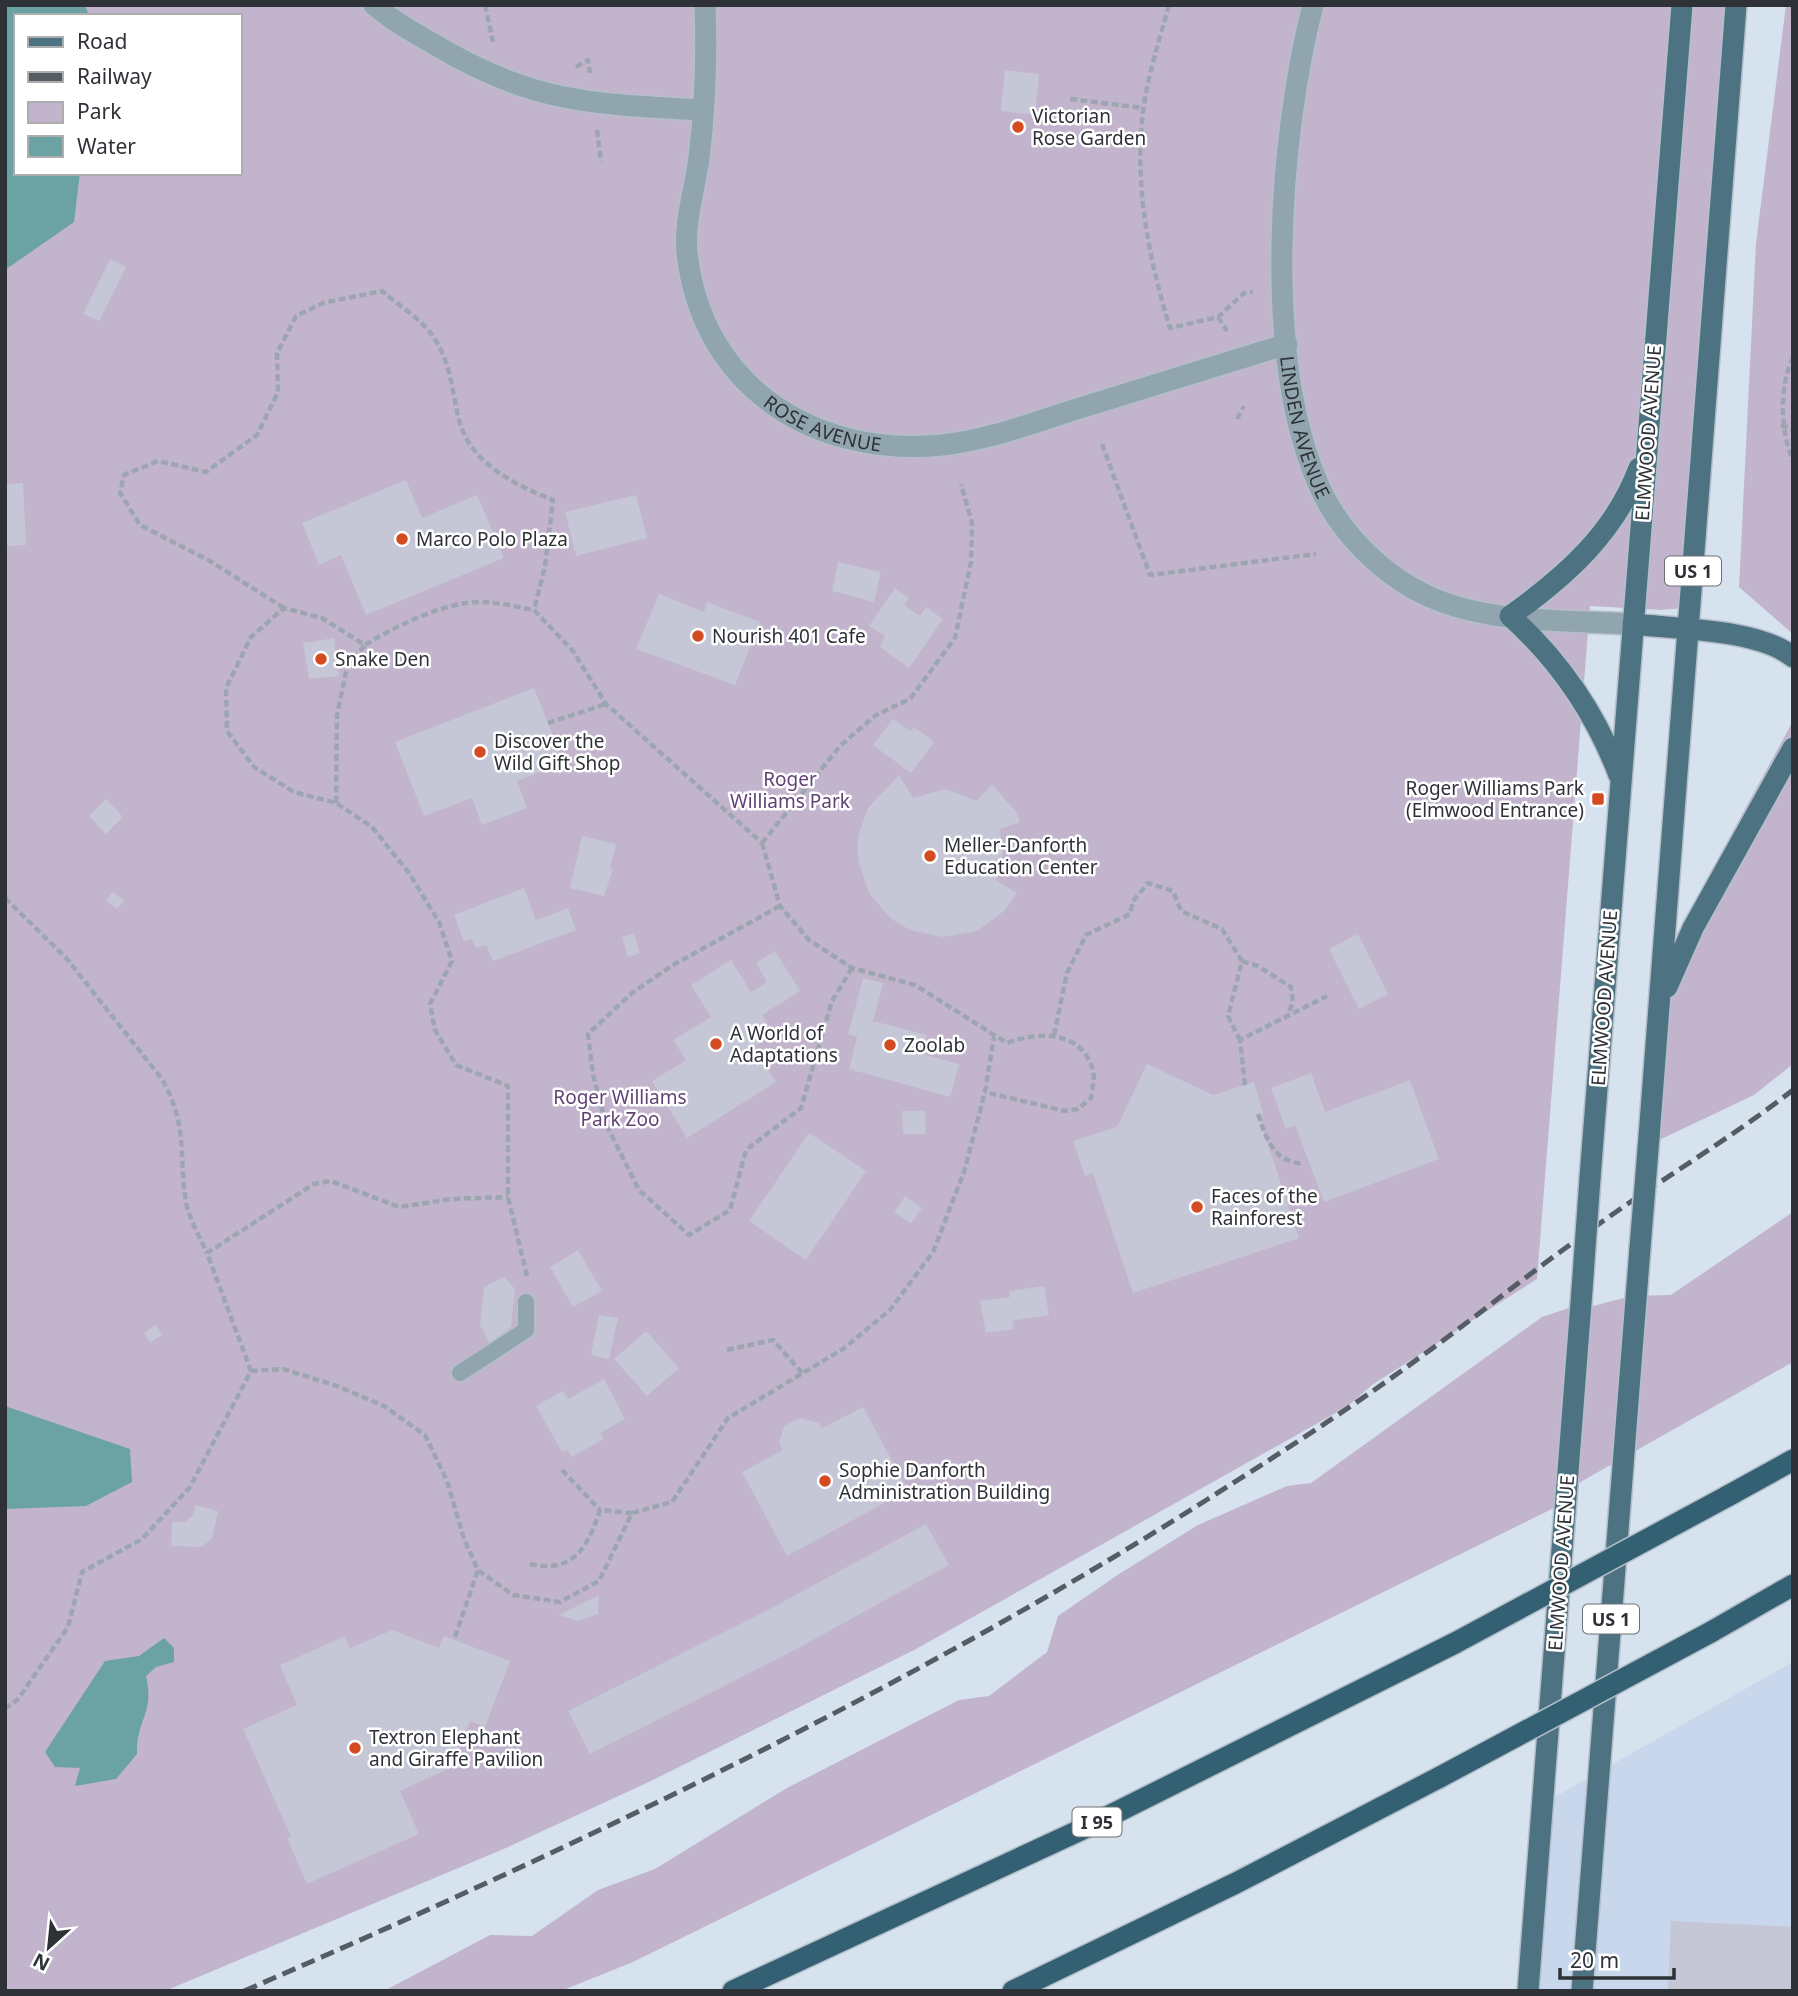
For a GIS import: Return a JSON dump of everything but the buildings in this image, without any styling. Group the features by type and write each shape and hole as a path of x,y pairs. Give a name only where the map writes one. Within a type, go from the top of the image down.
{"highway":[{"name":"I 95","path":"733,1991 1087,1827 1455,1643 1793,1460"},
{"path":"1013,1991 1236,1883 1440,1777 1793,1586"}],"main road":[{"name":"ELMWOOD AVENUE","path":"1528,1991 1682,5"},
{"name":"US 1","path":"1582,1991 1736,5"},
{"path":"1621,780 1602,733 1577,691 1556,662 1510,616 1564,575 1601,534 1625,500 1647,442"},
{"path":"1633,624 1761,642 1793,657"},
{"path":"1659,1009 1693,928 1793,748"}],"street":[{"path":"373,5 461,61 520,88 585,103 703,110"},
{"name":"ROSE AVENUE","path":"705,5 703,110 687,250 697,299 719,348 748,387 767,402 807,425 849,439 919,447 968,441 1287,344"},
{"name":"LINDEN AVENUE","path":"1313,5 1293,100 1287,159 1283,215 1287,344 1292,389 1308,459 1332,510 1369,555 1410,587 1453,606 1510,616 1633,624"}],"lane":[{"path":"460,1373 526,1330 526,1302"}],"path":[{"path":"485,5 494,50"},
{"path":"1169,5 1143,108 1140,176 1153,274 1170,328 1218,317 1244,293 1253,292"},
{"path":"565,66 577,67 588,60"},
{"path":"1070,99 1143,108"},
{"path":"365,645 322,618 284,608 210,561 140,525 120,493 120,483 124,475 158,461 206,472 257,435 278,391 277,353 296,316 323,303 382,291 434,337 452,377 460,423 485,464 529,490 553,500 545,566 534,610"},
{"path":"1218,317 1228,331"},
{"path":"1793,357 1786,372 1781,425 1793,461"},
{"path":"1237,419 1244,406"},
{"path":"1781,425 1793,430"},
{"path":"1102,444 1150,575 1316,554"},
{"path":"762,843 840,746 876,715 910,699 955,638 971,562 972,523 961,484"},
{"path":"337,803 337,715 347,667 365,645 404,623 479,601 534,610 573,651 606,704 762,843 779,906 810,940 852,968 915,985 1007,1043 1028,1034 1054,1035 1070,1042 1088,1058 1094,1073 1091,1098 1078,1109 1065,1111 985,1092"},
{"path":"284,608 251,637 226,688 227,731 254,767 294,792 337,803 372,827 409,873 439,922 452,961 430,1004 435,1030 456,1065 508,1086 508,1197 528,1280 526,1302"},
{"path":"548,723 606,704"},
{"path":"1054,1035 1067,973 1086,935 1130,914 1133,901 1148,883 1173,891 1181,911 1222,929 1242,961 1258,966 1291,987 1293,1002 1287,1016"},
{"path":"5,898 67,959 162,1079 172,1097 183,1135 187,1203 251,1371 190,1488 142,1539 82,1572 68,1627 18,1699 5,1710"},
{"path":"779,906 673,965 632,993 587,1034 593,1075 606,1124 639,1189 689,1235 730,1210 746,1150 802,1108 832,1001 852,968"},
{"path":"1242,961 1228,1016 1240,1040 1245,1085"},
{"path":"1240,1040 1327,996"},
{"path":"562,1470 600,1510 632,1513 672,1502 727,1418 844,1349 890,1310 933,1252 964,1172 985,1092 995,1037"},
{"path":"1258,1114 1270,1147 1289,1163 1303,1164"},
{"path":"207,1253 314,1184 331,1181 399,1207 452,1199 508,1197"},
{"path":"727,1350 773,1340 803,1374"},
{"path":"251,1371 283,1368 337,1386 384,1406 425,1435 447,1480 464,1539 478,1570 513,1595 560,1602 599,1581 632,1513"},
{"path":"530,1564 550,1569 572,1559 592,1536 600,1510"},
{"path":"455,1637 478,1570"}],"shaded area":[{"path":"1793,1662 1793,1991 1524,1991 1551,1799"}],"green space":[{"name":"Roger Williams Park","path":"5,5 1730,5 1683,608 1661,610 1590,606 1537,1279 1372,1385 1348,1406 916,1649 651,1781 506,1848 165,1991 5,1991"},
{"path":"1786,5 1793,5 1793,634 1739,587 1756,243"},
{"path":"1793,721 1793,1064 1754,1095 1657,1141 1660,965"},
{"path":"1793,1212 1793,1362 1568,1489 1554,1508 633,1962 561,1991 384,1991 490,1935 532,1936 598,1890 655,1869 787,1788 959,1700 989,1696 1047,1652 1058,1616 1119,1574 1198,1525 1287,1486 1311,1483 1542,1317 1575,1306 1582,1309 1631,1296 1671,1295"}],"water":[{"path":"5,5 85,5 88,14 14,14 14,175 80,175 74,222 5,270"},
{"path":"5,1406 130,1449 132,1482 86,1506 5,1509"},
{"path":"164,1638 174,1648 174,1662 156,1667 146,1676 147,1708 139,1732 137,1754 116,1779 75,1786 80,1768 55,1767 45,1752 105,1661 139,1656"}],"railway":[{"path":"244,1991 492,1881 736,1763 856,1702 1093,1570 1235,1482 1367,1395 1564,1249 1793,1090"}],"place":[{"name":"Victorian Rose Garden","path":"1018,127"},
{"name":"Marco Polo Plaza","path":"402,539"},
{"name":"Nourish 401 Cafe","path":"698,636"},
{"name":"Snake Den","path":"321,659"},
{"name":"Discover the Wild Gift Shop","path":"480,752"},
{"name":"Roger Williams Park (Elmwood Entrance)","path":"1598,799"},
{"name":"Meller-Danforth Education Center","path":"930,856"},
{"name":"A World of Adaptations","path":"716,1044"},
{"name":"Zoolab","path":"890,1045"},
{"name":"Faces of the Rainforest","path":"1197,1207"},
{"name":"Sophie Danforth Administration Building","path":"825,1481"},
{"name":"Textron Elephant and Giraffe Pavilion","path":"355,1748"}],"park label":[{"name":"Roger Williams Park Zoo","path":"620,1108"}]}
